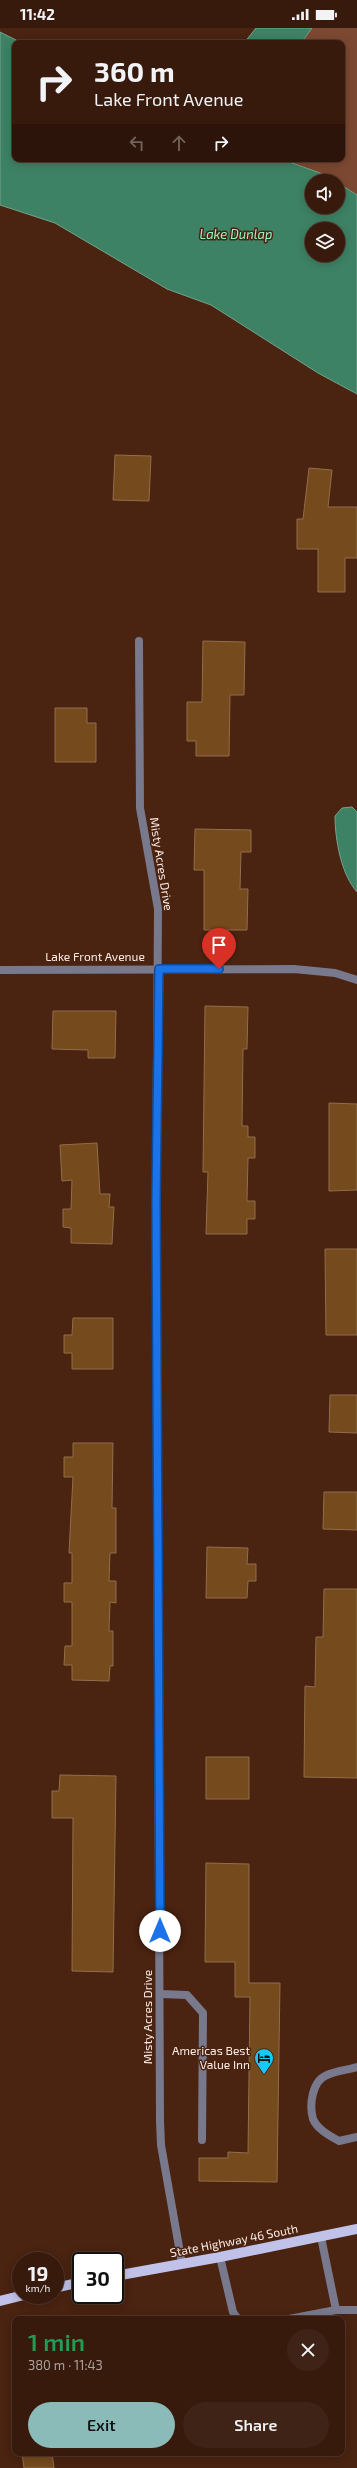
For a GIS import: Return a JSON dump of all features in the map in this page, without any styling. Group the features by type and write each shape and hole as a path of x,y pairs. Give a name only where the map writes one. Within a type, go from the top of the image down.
{"main road":[{"name":"State Highway 46 South","path":"124,2274 220,2257 357,2229"},
{"path":"0,2301 12,2298"}],"street":[{"name":"Misty Acres Drive","path":"139,642 140,808 158,909 159,969 156,1202 161,2145 182,2264"},
{"name":"Lake Front Avenue","path":"0,970 294,969 335,973 357,980"},
{"path":"160,1994 187,1995 203,2013 202,2140"},
{"path":"357,2068 326,2075 316,2085 312,2100 313,2120 324,2132 339,2141 357,2137"},
{"path":"321,2237 336,2310"},
{"path":"220,2257 233,2312 236,2316"},
{"path":"305,2316 336,2310 357,2310"}],"shaded area":[{"path":"312,28 357,28 357,195 345,187 345,174 320,174 289,162 345,162 345,40 303,40"}],"water":[{"path":"256,28 312,28 303,40 246,40"},
{"name":"Lake Dunlap","path":"0,32 16,40 12,40 12,162 289,162 322,174 305,174 305,214 345,214 345,187 357,195 357,394 318,373 211,305 167,289 55,223 0,205"},
{"path":"352,807 357,812 357,892 351,885 343,866 335,825 335,816 342,808"}],"building":[{"path":"115,455 151,456 149,501 113,500"},
{"path":"309,468 332,470 328,507 357,507 357,558 345,558 345,592 318,592 318,549 297,549 297,519 303,519"},
{"path":"203,641 245,642 244,695 230,695 229,756 196,756 196,741 187,741 187,702 202,702"},
{"path":"55,708 87,708 87,723 96,723 96,762 55,762"},
{"path":"195,829 251,830 251,852 241,852 240,889 248,889 247,930 204,930 204,870 194,870"},
{"path":"205,1006 248,1007 247,1049 243,1049 242,1126 248,1126 248,1137 255,1137 255,1158 248,1158 247,1201 255,1201 255,1219 247,1219 247,1234 206,1234 208,1172 203,1172"},
{"path":"53,1011 116,1011 115,1058 88,1058 88,1050 52,1049"},
{"path":"329,1103 357,1104 357,1190 329,1191"},
{"path":"97,1143 100,1194 110,1194 109,1207 114,1207 112,1244 71,1243 71,1228 63,1227 63,1209 71,1209 72,1180 62,1181 60,1145"},
{"path":"325,1249 357,1249 357,1335 326,1335"},
{"path":"73,1318 113,1318 113,1369 72,1369 72,1353 64,1353 64,1335 72,1335"},
{"path":"330,1395 357,1395 357,1433 329,1432"},
{"path":"73,1443 113,1443 112,1508 116,1508 116,1553 110,1553 109,1581 116,1581 116,1603 110,1602 109,1631 113,1631 113,1666 110,1666 109,1681 72,1680 72,1665 64,1665 65,1646 72,1646 72,1602 64,1602 64,1583 72,1583 72,1553 69,1553 73,1477 64,1477 64,1457 73,1457"},
{"path":"324,1492 357,1492 357,1530 323,1529"},
{"path":"207,1547 248,1548 247,1564 256,1564 256,1581 248,1581 247,1598 206,1598"},
{"path":"324,1589 357,1589 357,1778 304,1777 305,1686 315,1687 316,1637 323,1637"},
{"path":"206,1757 249,1757 249,1799 206,1799"},
{"path":"60,1775 116,1776 113,1972 72,1971 73,1818 52,1818 52,1791 59,1791"},
{"name":"Americas Best Value Inn","path":"206,1863 249,1864 249,1983 280,1983 277,2182 199,2181 199,2158 228,2158 228,2152 248,2153 250,1997 235,1997 235,1962 205,1962"},
{"path":"22,2456 52,2456 54,2468 24,2468"}],"place":[{"name":"Americas Best Value Inn","path":"264,2075"}],"route":[{"path":"160,1931 156,1202 159,969 219,969"}]}
